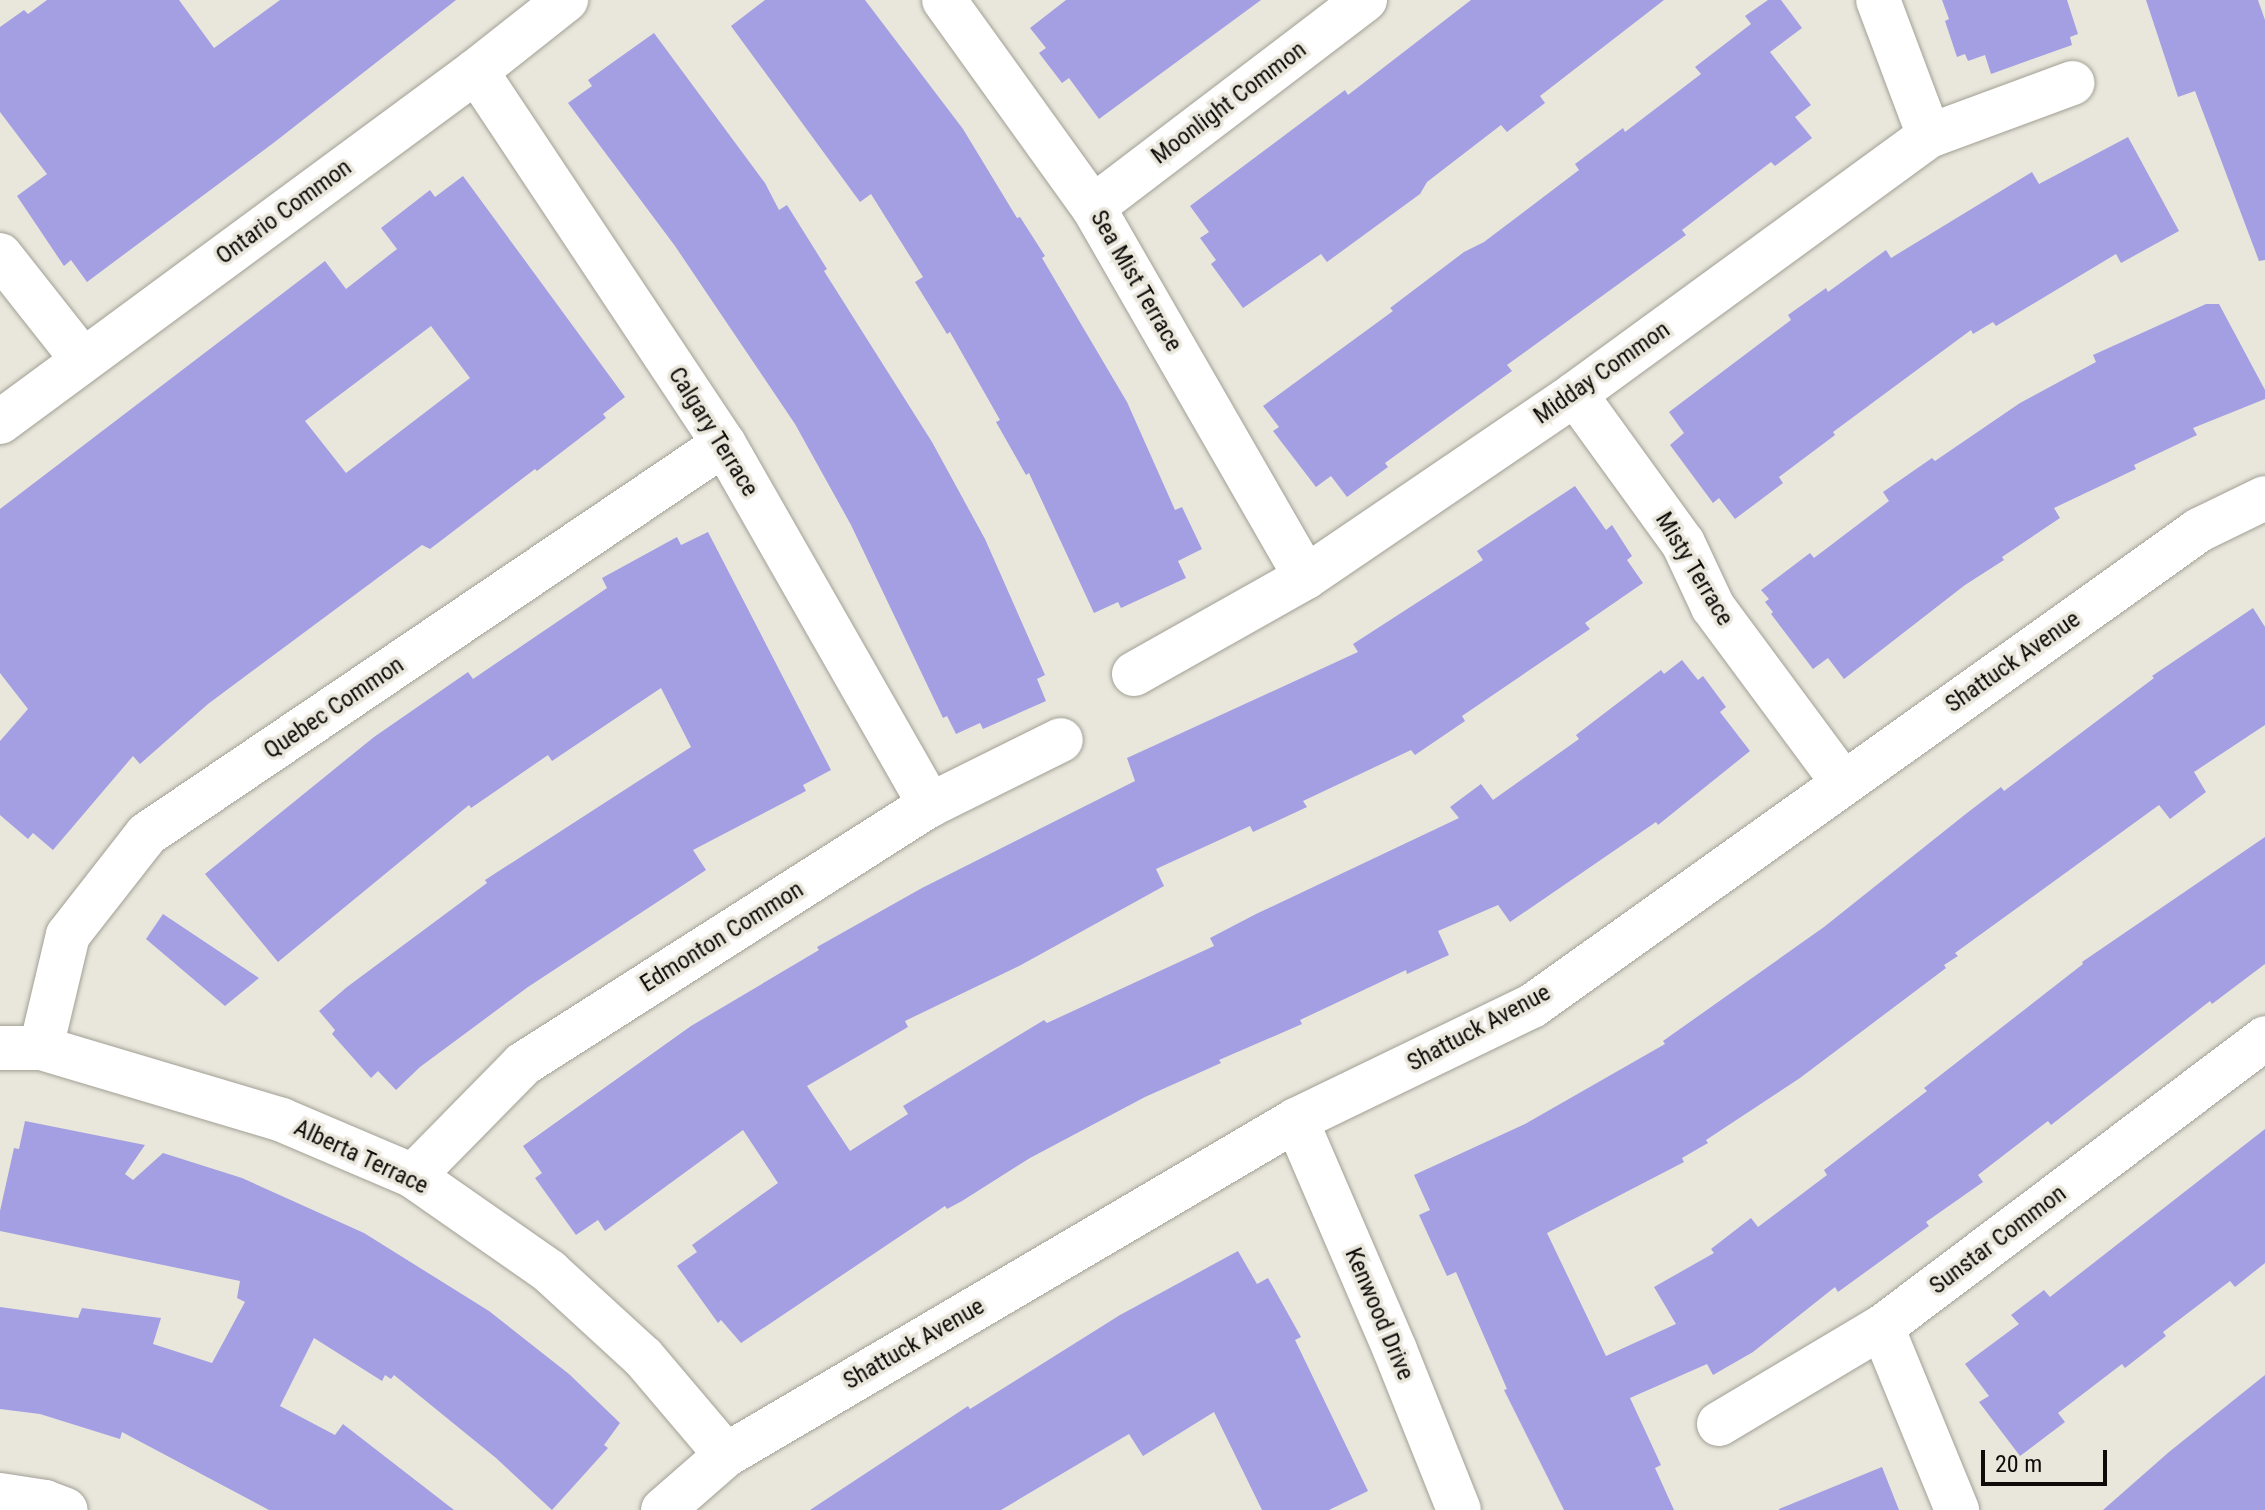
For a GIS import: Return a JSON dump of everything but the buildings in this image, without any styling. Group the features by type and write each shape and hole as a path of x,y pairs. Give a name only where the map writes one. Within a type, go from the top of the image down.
{"street":[{"name":"Ontario Common","path":"0,422 476,71 566,0"},
{"name":"Sea Mist Terrace","path":"944,0 1093,207 1306,577"},
{"name":"Moonlight Common","path":"1093,207 1365,0"},
{"path":"1878,0 1929,136"},
{"name":"Calgary Terrace","path":"476,71 724,444 930,805"},
{"name":"Midday Common","path":"1134,674 1306,577 1575,394 1929,136 2072,83"},
{"path":"0,255 82,359"},
{"name":"Misty Terrace","path":"1575,394 1683,543 1713,607 1843,783"},
{"name":"Quebec Common","path":"21,1048 68,935 147,834 724,444"},
{"name":"Shattuck Avenue","path":"663,1510 726,1455 1296,1120 1532,1006 2199,530 2265,498"},
{"name":"Edmonton Common","path":"413,1176 523,1064 930,805 1061,740"},
{"name":"Sunstar Common","path":"1719,1424 1882,1327 2265,1038"},
{"name":"Alberta Terrace","path":"21,1048 282,1120 413,1176 549,1271 643,1357 726,1455"},
{"name":"Kenwood Drive","path":"1296,1120 1459,1510"},
{"path":"1882,1327 1957,1510"},
{"path":"0,1495 45,1502 66,1510"}]}
